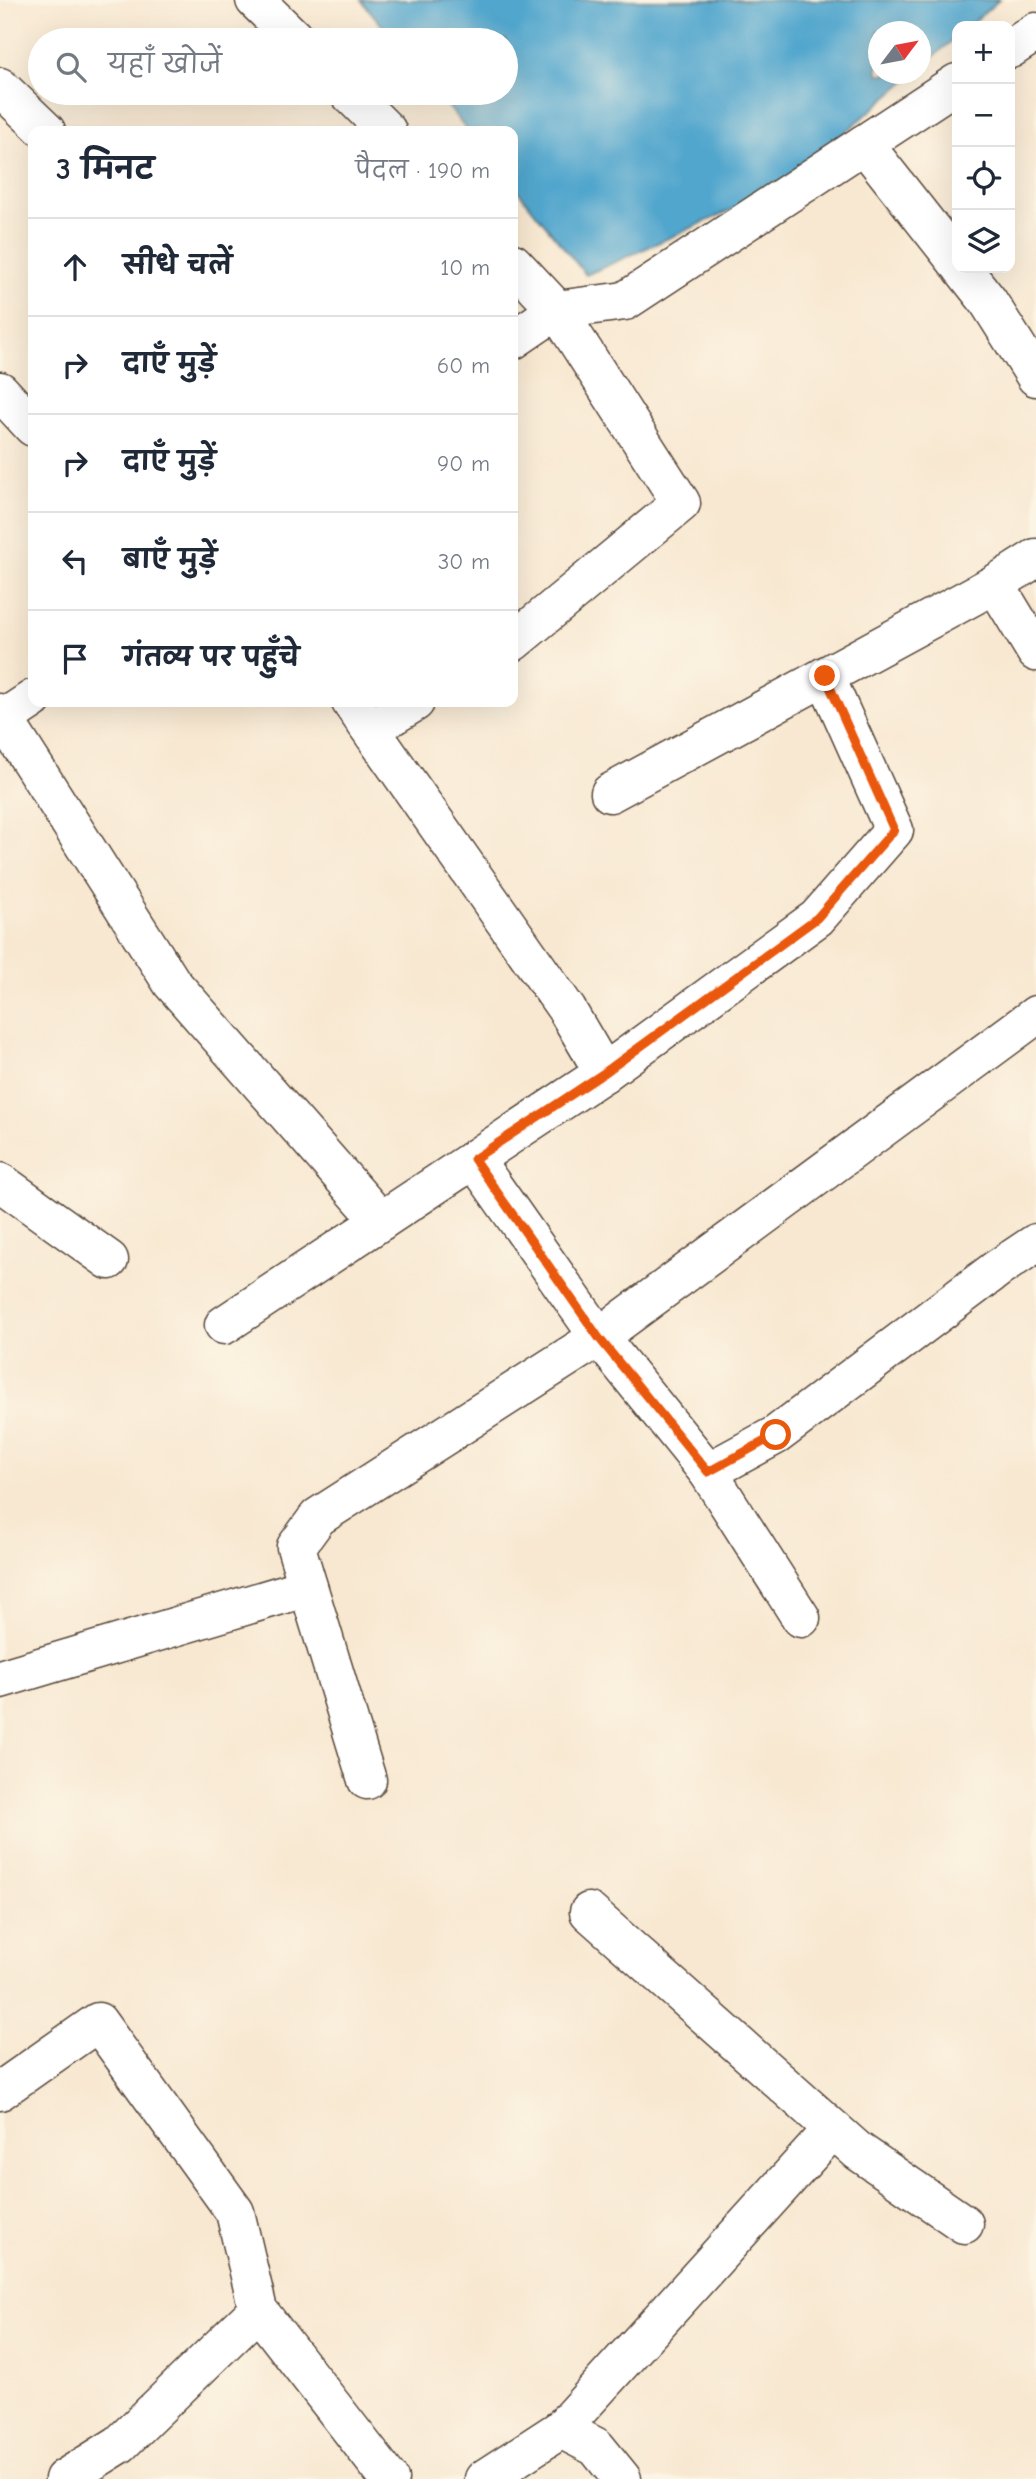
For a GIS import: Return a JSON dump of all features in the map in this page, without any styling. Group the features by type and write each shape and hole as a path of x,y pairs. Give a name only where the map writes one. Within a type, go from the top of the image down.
{"street":[{"path":"255,0 284,28"},
{"path":"1015,46 1036,32"},
{"path":"518,337 556,310 625,301 955,84"},
{"path":"0,87 41,126"},
{"path":"361,105 382,126"},
{"path":"864,144 952,256"},
{"path":"518,268 556,310 681,503 518,638"},
{"path":"966,273 988,301 1036,377"},
{"path":"0,391 28,422"},
{"path":"610,793 995,584 1036,558"},
{"path":"995,584 1036,652"},
{"path":"224,1325 604,1073 817,918 894,830 825,676"},
{"path":"394,707 361,715 567,1010 604,1073"},
{"path":"9,713 172,983 381,1221"},
{"path":"367,1780 296,1547 318,1517 599,1338 1036,1015"},
{"path":"474,1159 599,1338 708,1472 802,1618"},
{"path":"0,1182 109,1260"},
{"path":"708,1472 776,1435 997,1269 1036,1243"},
{"path":"0,1679 308,1587"},
{"path":"589,1912 858,2151 964,2224"},
{"path":"0,2091 98,2022 235,2212 258,2310 389,2479"},
{"path":"484,2479 561,2429 833,2129"},
{"path":"64,2479 120,2444 258,2310"},
{"path":"561,2429 596,2446 622,2479"}],"water":[{"path":"361,0 999,0 975,21 952,21 952,40 931,59 931,21 868,21 868,84 902,84 779,189 586,275 518,191 518,126 464,126 447,105 518,105 518,28 384,28"}],"route":[{"path":"776,1435 708,1472 599,1338 474,1159 604,1073 817,918 894,830 825,676"}]}
